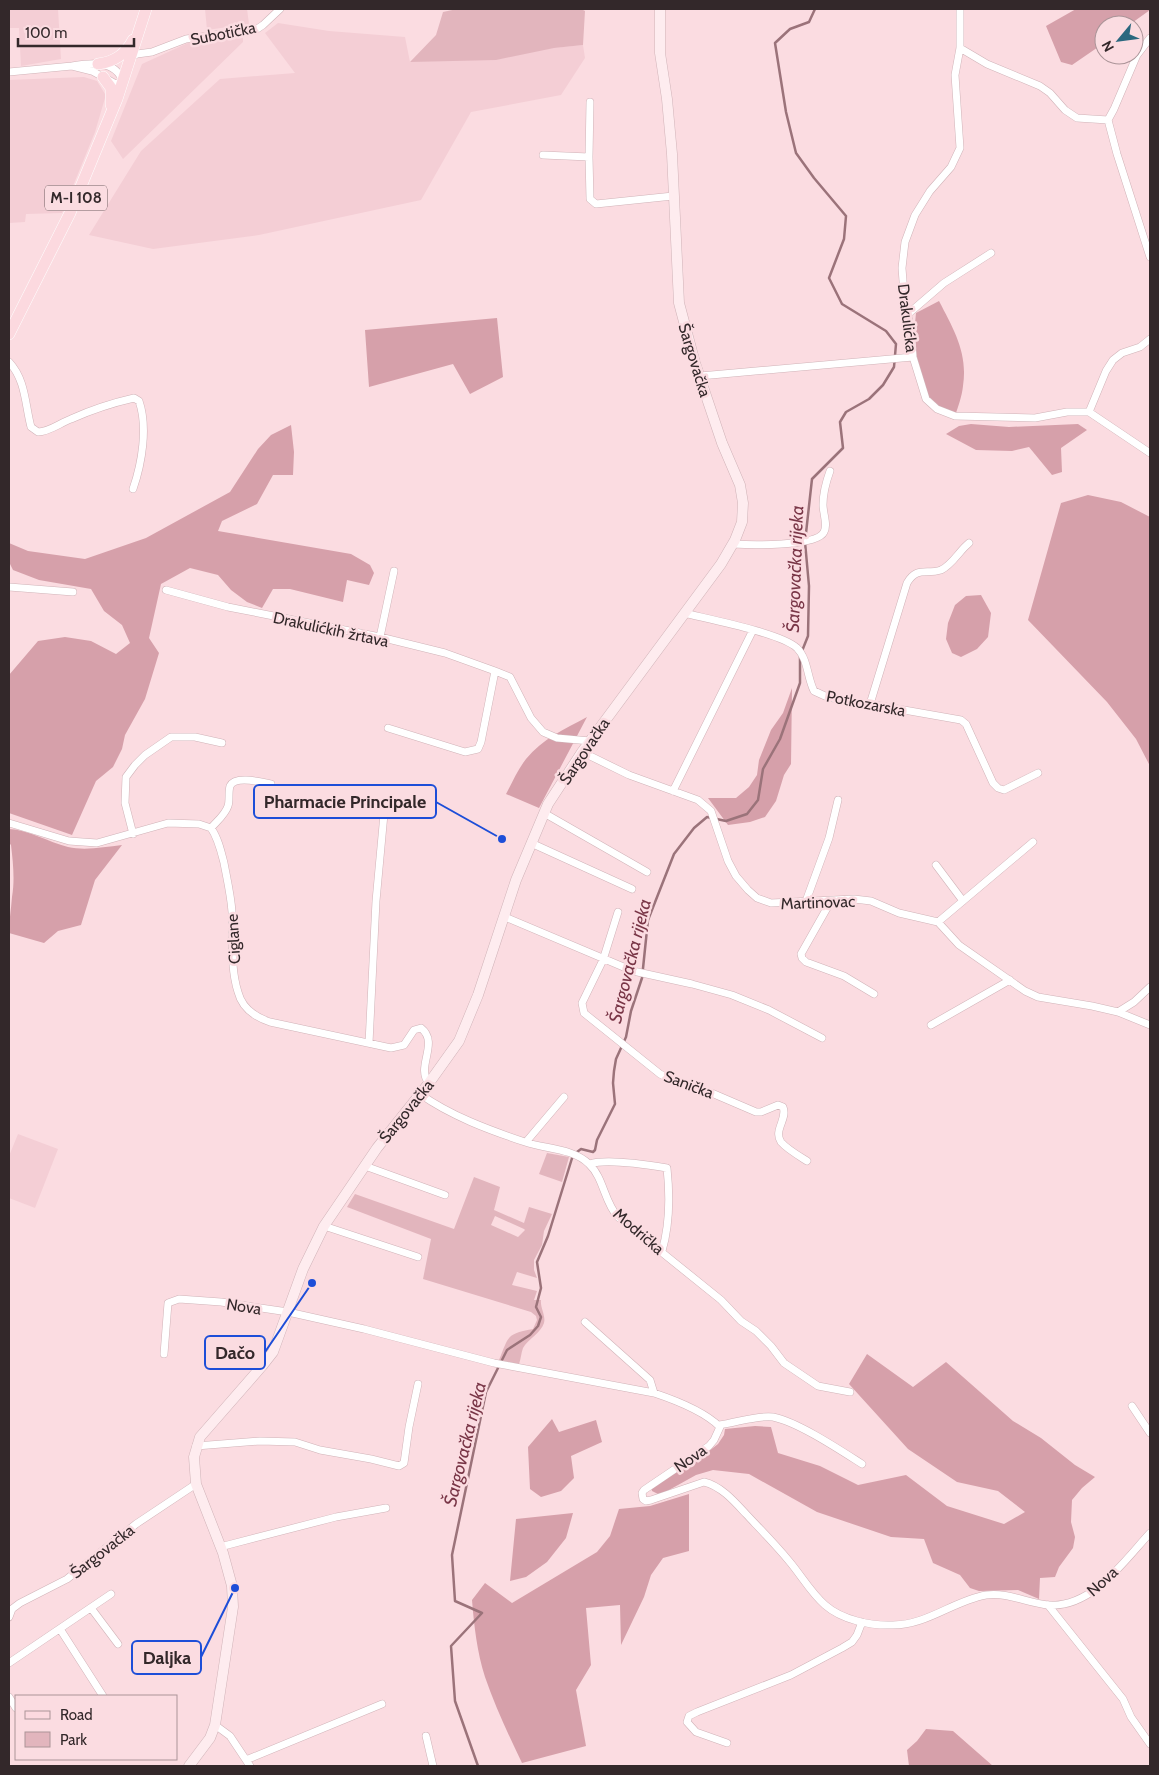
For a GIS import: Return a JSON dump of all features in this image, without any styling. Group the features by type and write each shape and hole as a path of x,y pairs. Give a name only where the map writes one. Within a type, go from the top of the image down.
{"main road":[{"name":"M-I 108","path":"9,334 70,213 123,82 146,9"},
{"path":"98,64 111,62 121,55 129,47 141,25"},
{"path":"103,77 110,85 112,94 112,104 107,121"}],"street":[{"name":"Subotička","path":"131,57 137,54 152,52 186,39 257,29 280,9"},
{"name":"Šargovačka","path":"189,1766 210,1738 215,1725 233,1607 232,1586 220,1547 196,1484 194,1458 200,1437 273,1352 303,1269 324,1226 340,1200 391,1130 455,1048 478,995 516,880 544,813 582,752 721,564 742,522 743,503 740,485 722,442 685,328 679,303 668,108 660,53 660,9"},
{"name":"Drakulićka","path":"960,9 960,48 955,75 960,148 951,167 930,191 915,215 905,242 902,268 913,357 926,400 937,409 955,416 1035,418 1066,412 1089,412"},
{"path":"1150,38 1137,54 1108,120 1117,154 1150,253"},
{"path":"960,48 987,64 1040,86 1050,93 1065,110 1077,118 1108,120"},
{"path":"9,72 72,66 98,64 116,70 123,82 116,84 92,71 72,66"},
{"path":"590,102 590,199 596,204 673,196"},
{"path":"543,156 589,157"},
{"path":"908,314 944,283 991,253"},
{"path":"1150,339 1140,347 1122,353 1113,360 1106,371 1089,412 1150,453"},
{"path":"700,376 900,360 913,357"},
{"path":"9,362 17,372 24,390 31,428 38,432 46,431 83,414 121,401 134,398 139,401 143,422 142,437 138,477 133,489"},
{"path":"732,544 761,545 802,541 813,539 823,534 825,530 824,488 830,470"},
{"path":"870,704 907,583 912,576 919,572 940,570 947,566 970,542"},
{"path":"380,637 394,571"},
{"path":"9,587 73,592"},
{"name":"Drakulićkih žrtava","path":"166,590 228,607 380,637 445,653 510,677 531,718 543,732 557,738 590,741"},
{"name":"Potkozarska","path":"684,612 784,640 797,648 804,659 810,684 814,691 834,698 961,720 966,724 993,783 998,788 1004,790 1038,773"},
{"path":"672,790 753,630"},
{"path":"388,728 466,752 478,749 495,671"},
{"path":"133,834 125,804 126,777 135,765 145,755 171,737 195,737 222,743"},
{"name":"Martinovac","path":"582,752 629,775 698,800 711,811 728,861 736,876 758,898 772,903 854,899 870,901 899,912 938,922"},
{"path":"9,823 69,841 97,843 168,823 199,824 211,828 228,807 230,786 233,782 239,780 271,784"},
{"path":"806,901 829,838 838,800"},
{"path":"544,813 647,872"},
{"path":"369,1043 376,901 384,814"},
{"name":"Ciglane","path":"211,828 218,844 228,883 232,910 234,967 238,994 250,1012 270,1022 391,1048 400,1047 407,1042 414,1030 421,1028 426,1032 428,1038 428,1051 424,1072 425,1078 429,1083"},
{"path":"1033,842 938,922 959,945 1038,997 1118,1012 1150,1025"},
{"path":"531,843 632,889"},
{"path":"936,864 963,901"},
{"path":"831,900 801,954 802,958 806,962 844,976 874,994"},
{"name":"Sanička","path":"618,912 603,960 582,1003 582,1008 587,1017 627,1046 660,1074 672,1080 707,1091 751,1110 761,1112 778,1105 783,1107 785,1116 779,1130 779,1137 782,1143 807,1161"},
{"path":"505,916 633,972 692,984 732,995 769,1010 822,1038"},
{"path":"931,1024 1010,980"},
{"path":"1118,1012 1134,1002 1150,987"},
{"name":"Modrička","path":"420,1094 460,1117 526,1142 579,1156 590,1164 598,1176 607,1200 615,1214 721,1300 741,1321 756,1331 784,1363 818,1386 850,1392"},
{"path":"526,1142 564,1097"},
{"path":"590,1164 602,1162 652,1165 667,1168 669,1184 668,1219 667,1234 662,1252"},
{"path":"365,1166 445,1195"},
{"path":"324,1226 418,1257"},
{"name":"Nova","path":"164,1354 166,1309 168,1303 179,1299 221,1302 288,1312 364,1329 506,1366 654,1393 675,1400 715,1421 720,1427 709,1446 644,1490 642,1493 643,1499 646,1501 651,1500 704,1482 712,1484 734,1501 778,1548 825,1605 841,1615 878,1625 910,1623 935,1616 964,1601 988,1595 1015,1597 1048,1605 1073,1602 1087,1595 1107,1579 1150,1534"},
{"path":"585,1322 650,1380 654,1393"},
{"path":"196,1446 260,1441 295,1442 320,1450 399,1466 404,1463 418,1384"},
{"path":"1132,1406 1150,1433"},
{"path":"719,1426 753,1418 772,1417 817,1436 862,1464"},
{"name":"Šargovačka","path":"9,1617 12,1609 67,1579 136,1524 196,1484"},
{"path":"220,1547 336,1517 386,1508"},
{"path":"9,1663 111,1594"},
{"path":"1048,1605 1123,1699 1131,1718 1150,1744"},
{"path":"91,1608 118,1644"},
{"path":"727,1743 696,1732 687,1722 689,1716 792,1675 842,1648 852,1642 862,1622"},
{"path":"60,1629 103,1695"},
{"path":"215,1725 230,1736 248,1763 382,1704"},
{"path":"426,1736 434,1766"}],"shaded area":[{"path":"9,9 58,9 61,59 21,66 19,28 9,28"},
{"path":"205,9 247,9 249,24 207,30"},
{"path":"1076,9 1150,9 1143,15 1094,15 1094,50 1072,65 1061,62 1046,26"},
{"path":"278,23 329,31 405,37 410,62 583,45 585,58 561,95 471,112 421,200 259,235 153,249 89,235 141,151 220,79 295,73 265,33"},
{"path":"239,35 243,38 243,42 123,159 111,141 142,64 190,42"},
{"path":"84,77 97,81 105,94 105,98 95,132 62,213 26,214 25,222 9,223 9,80"},
{"path":"939,301 962,352 964,374 960,401 955,416 937,409 921,387 914,334 916,313"},
{"path":"497,318 503,377 470,394 453,364 369,387 365,330"},
{"path":"971,424 1009,427 1078,424 1087,430 1061,448 1062,472 1052,475 1029,447 1012,451 976,450 946,434 959,426"},
{"path":"291,425 294,452 293,475 273,475 257,504 222,521 218,531 351,554 370,565 374,573 369,585 347,580 343,602 290,589 273,589 262,608 247,602 231,590 218,575 190,568 161,584 149,638 159,653 145,699 125,735 122,749 113,767 96,781 72,835 9,813 9,675 38,641 65,637 91,641 116,654 130,643 122,625 104,611 91,589 39,580 13,570 9,562 9,543 28,551 85,559 146,538 230,492 258,449 271,435"},
{"path":"1088,495 1121,502 1150,517 1150,766 1136,739 1107,702 1028,620 1061,503"},
{"path":"981,595 991,613 988,637 977,649 961,657 952,653 946,639 948,623 955,605 966,596"},
{"path":"792,688 791,764 784,775 776,801 765,817 750,822 728,825 708,798 736,798 749,787 757,775 759,760 771,730 783,713"},
{"path":"587,717 539,808 506,794 520,767 532,752 554,735"},
{"path":"9,829 24,832 68,847 81,849 122,845 95,880 81,925 58,931 44,943 9,933 14,878"},
{"path":"18,1134 58,1149 35,1208 9,1198 9,1156"},
{"path":"867,1354 913,1387 946,1362 1013,1421 1041,1438 1075,1465 1095,1477 1072,1500 1071,1522 1075,1537 1073,1548 1059,1567 1055,1577 1040,1578 1039,1599 1018,1590 979,1591 970,1588 960,1575 933,1563 924,1539 891,1537 817,1512 749,1474 713,1470 696,1475 660,1495 652,1491 651,1485 718,1444 724,1435 725,1429 755,1426 771,1427 778,1453 820,1466 858,1485 906,1475 947,1506 1004,1524 1025,1512 998,1491 957,1482 908,1449 849,1384"},
{"path":"552,1419 559,1432 596,1420 602,1442 571,1456 574,1478 561,1491 541,1497 530,1489 528,1447"},
{"path":"689,1494 689,1551 663,1558 651,1575 644,1597 621,1645 620,1605 586,1608 591,1665 576,1690 586,1746 522,1763 485,1677 476,1638 472,1600 485,1583 512,1603 597,1552 610,1536 619,1509 650,1506"},
{"path":"573,1513 566,1538 547,1562 526,1577 510,1581 516,1519"},
{"path":"926,1729 953,1731 993,1766 909,1766 907,1750"}],"green space":[{"path":"457,9 581,9 585,11 583,45 554,48 496,60 410,62 436,35 443,12"},
{"path":"547,1153 569,1157 562,1182 539,1174"},
{"path":"474,1177 500,1187 494,1210 524,1223 529,1207 552,1214 544,1231 542,1245 534,1260 534,1270 537,1278 517,1272 512,1285 537,1291 534,1300 541,1300 544,1317 542,1327 523,1348 519,1364 499,1360 510,1337 533,1329 537,1320 536,1316 531,1312 423,1279 431,1239 347,1207 355,1194 454,1229","holes":["495,1216 524,1229 518,1237 491,1225"]}],"waterway":[{"name":"Šargovačka rijeka","path":"802,651 808,636 809,586 805,542 812,479 843,448 840,422 846,412 869,399 883,385 894,367 896,344 886,331 842,304 829,278 844,239 846,216 796,153 786,112 775,43 790,29 809,22 815,9"},
{"name":"Šargovačka rijeka","path":"478,1766 455,1701 451,1646 482,1613 455,1601 452,1555 486,1392 507,1350 530,1335 538,1326 541,1317 536,1307 541,1288 537,1262 548,1236 573,1155 581,1149 593,1152 595,1150 597,1140 615,1104 613,1083 616,1059 626,1037 631,1011 642,978 648,920 674,854 694,828 707,817 726,821 747,814 758,800 763,769 780,739 800,683 800,657"}],"place":[{"name":"Pharmacie Principale","path":"502,839"},
{"name":"Dačo","path":"312,1283"},
{"name":"Daljka","path":"235,1588"}]}
